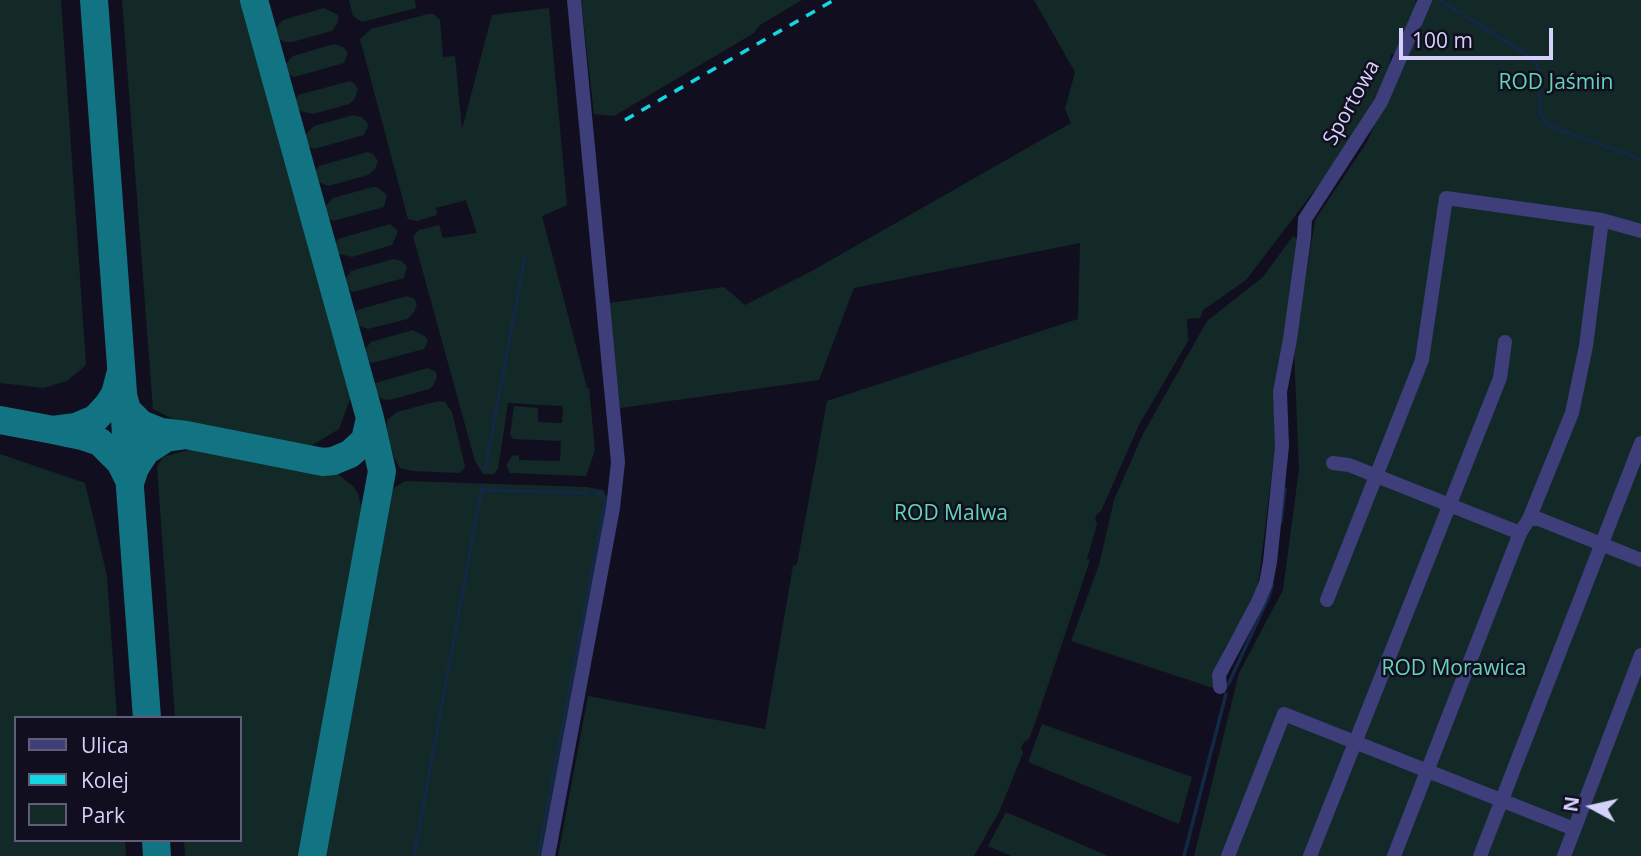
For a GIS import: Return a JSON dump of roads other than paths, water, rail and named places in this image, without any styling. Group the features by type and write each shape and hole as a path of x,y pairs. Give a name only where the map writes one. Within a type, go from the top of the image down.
{"street":[{"path":"548,856 611,522 618,462 574,0"},
{"name":"Sportowa","path":"1220,687 1219,675 1258,602 1266,583 1270,562 1282,446 1280,392 1301,264 1305,219 1381,102 1425,0"},
{"path":"1327,600 1422,360 1446,198 1602,220 1641,231"},
{"path":"1394,856 1520,533 1529,519 1572,413 1586,346 1602,220"},
{"path":"1310,856 1500,378 1505,342"},
{"path":"1480,856 1641,443"},
{"path":"1333,463 1349,465 1520,533"},
{"path":"1529,519 1546,521 1641,559"},
{"path":"1564,856 1641,655"},
{"path":"1228,856 1284,714 1574,829"}],"waterway":[{"path":"1439,0 1462,14"},
{"path":"1467,17 1532,58 1538,66 1540,113 1547,125 1641,159"},
{"path":"485,470 525,257"},
{"path":"414,856 482,487"},
{"path":"1281,522 1285,489"},
{"path":"482,490 588,493"},
{"path":"538,856 605,502 600,493 595,493"},
{"path":"1228,685 1272,585"},
{"path":"1184,856 1226,694"}],"railway":[{"path":"625,120 834,0"}],"park label":[{"name":"ROD Jaśmin","path":"1556,83"},
{"name":"ROD Malwa","path":"951,514"},
{"name":"ROD Morawica","path":"1454,669"}]}
